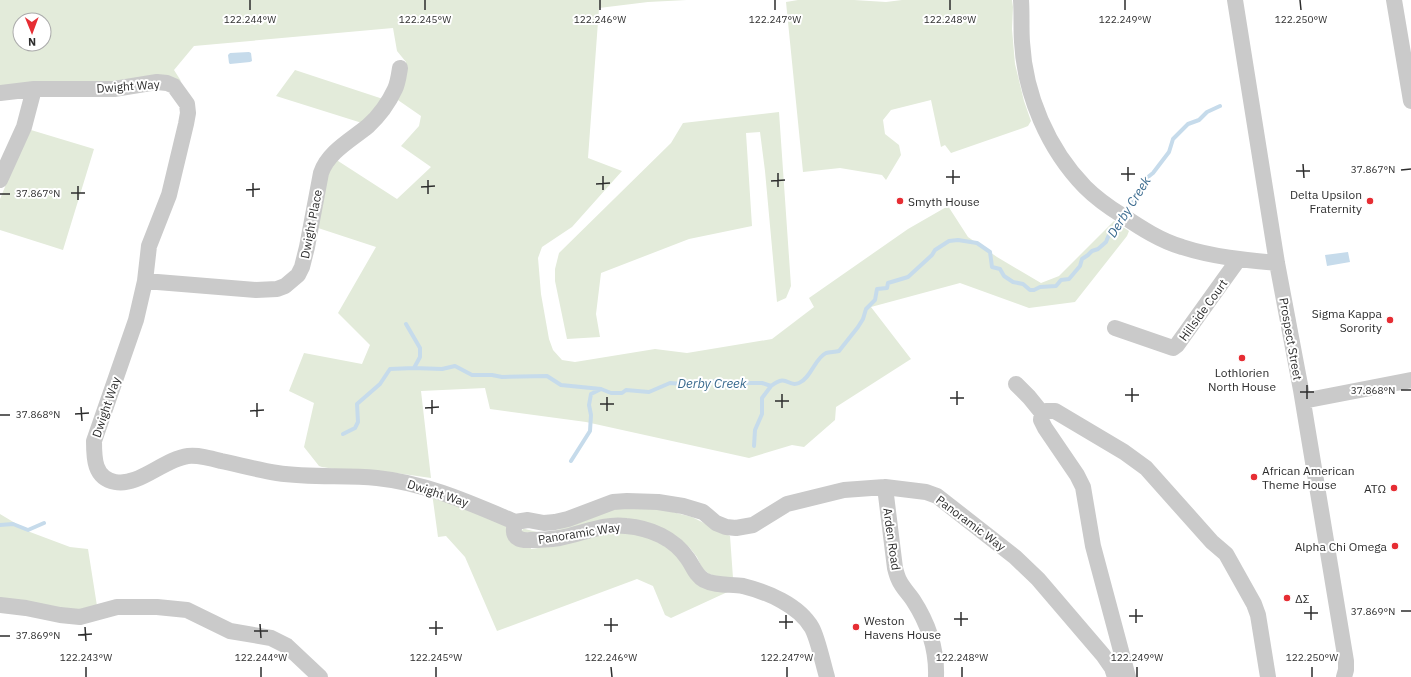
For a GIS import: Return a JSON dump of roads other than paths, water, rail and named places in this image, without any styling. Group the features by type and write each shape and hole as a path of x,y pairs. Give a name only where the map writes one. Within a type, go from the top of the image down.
{"street":[{"path":"1022,0 1022,43 1025,67 1031,92 1041,121 1054,145 1065,163 1085,187 1112,209 1143,230 1181,247 1238,260 1277,263"},
{"name":"Prospect Street","path":"1235,0 1277,263 1303,401 1346,661 1344,677"},
{"path":"1394,0 1411,101"},
{"name":"Dwight Place","path":"145,281 256,290 277,289 292,281 298,275 302,267 320,173 323,166 342,146 369,125 381,113 396,88 400,68"},
{"name":"Dwight Way","path":"34,89 114,89 157,82 174,86 187,104 188,113 186,124 169,195 149,246 145,281 136,320 94,441 94,456 97,469 103,477 115,482 128,482 137,479 172,460 188,456 205,457 273,473 298,476 376,478 395,480 432,489 515,522"},
{"path":"0,93 34,89 24,127 0,180"},
{"name":"Hillside Court","path":"1116,328 1173,348 1177,345 1238,260"},
{"path":"1303,401 1411,380"},
{"path":"1016,384 1042,413 1041,420 1045,428 1077,475 1083,487 1093,546 1128,677"},
{"path":"1042,413 1046,411 1055,411 1124,452 1146,468 1212,542 1226,554 1254,604 1259,621 1268,677"},
{"name":"Panoramic Way","path":"827,677 812,628 793,608 768,594 756,590 743,586 711,583 704,580 698,575 682,550 660,535 642,528 624,525 606,526 560,538 526,540 519,539 516,536 514,532 515,522 528,520 544,523 555,522 613,502 627,501 658,502 683,506 703,512 716,523 726,527 736,528 753,525 780,508 844,490 885,487 926,492 937,496 1015,556 1038,579 1103,655 1112,668 1115,677"},
{"name":"Arden Road","path":"885,487 895,568 899,580 924,618 932,640 936,677"},
{"path":"0,605 80,617 117,607 158,607 187,610 230,631 271,638 287,646 320,677"}],"water":[{"path":"230,53 251,53 252,61 229,63 228,55"},
{"path":"1348,252 1350,262 1327,266 1325,255"}],"waterway":[{"name":"Derby Creek","path":"1124,212 1138,196 1143,181 1153,173 1169,152 1173,139 1188,124 1199,120 1207,112 1220,106"},
{"name":"Derby Creek","path":"343,434 355,428 358,422 357,404 380,384 390,369 442,369 455,366 472,375 492,375 502,377 547,376 561,385 601,389 611,393 622,393 626,390 649,392 670,383 697,385 700,383 717,381 735,386 745,383 762,383 771,386 781,381 792,384 799,383 807,377 822,356 826,353 839,351 858,327 863,319 866,309 875,300 877,289 887,288 888,283 908,277 932,255 935,250 949,241 958,240 977,243 990,252 992,267 1000,269 1004,276 1013,282 1023,284 1030,290 1034,290 1040,287 1056,286 1061,280 1069,279 1080,266 1082,259 1106,242 1121,218"},
{"path":"406,324 420,348 420,357 414,368"},
{"path":"754,446 755,430 762,414 762,398 771,386"},
{"path":"571,461 590,431 591,415 589,405 591,394 601,389"},
{"path":"0,525 13,524 28,530 44,523"}],"place":[{"name":"Smyth House","path":"900,201"},
{"name":"Delta Upsilon Fraternity","path":"1370,201"},
{"name":"Sigma Kappa Sorority","path":"1390,320"},
{"name":"Lothlorien North House","path":"1242,358"},
{"name":"African American Theme House","path":"1254,477"},
{"name":"ΑΤΩ","path":"1394,488"},
{"name":"Alpha Chi Omega","path":"1395,546"},
{"name":"ΔΣ","path":"1287,598"},
{"name":"Weston Havens House","path":"856,627"}]}
